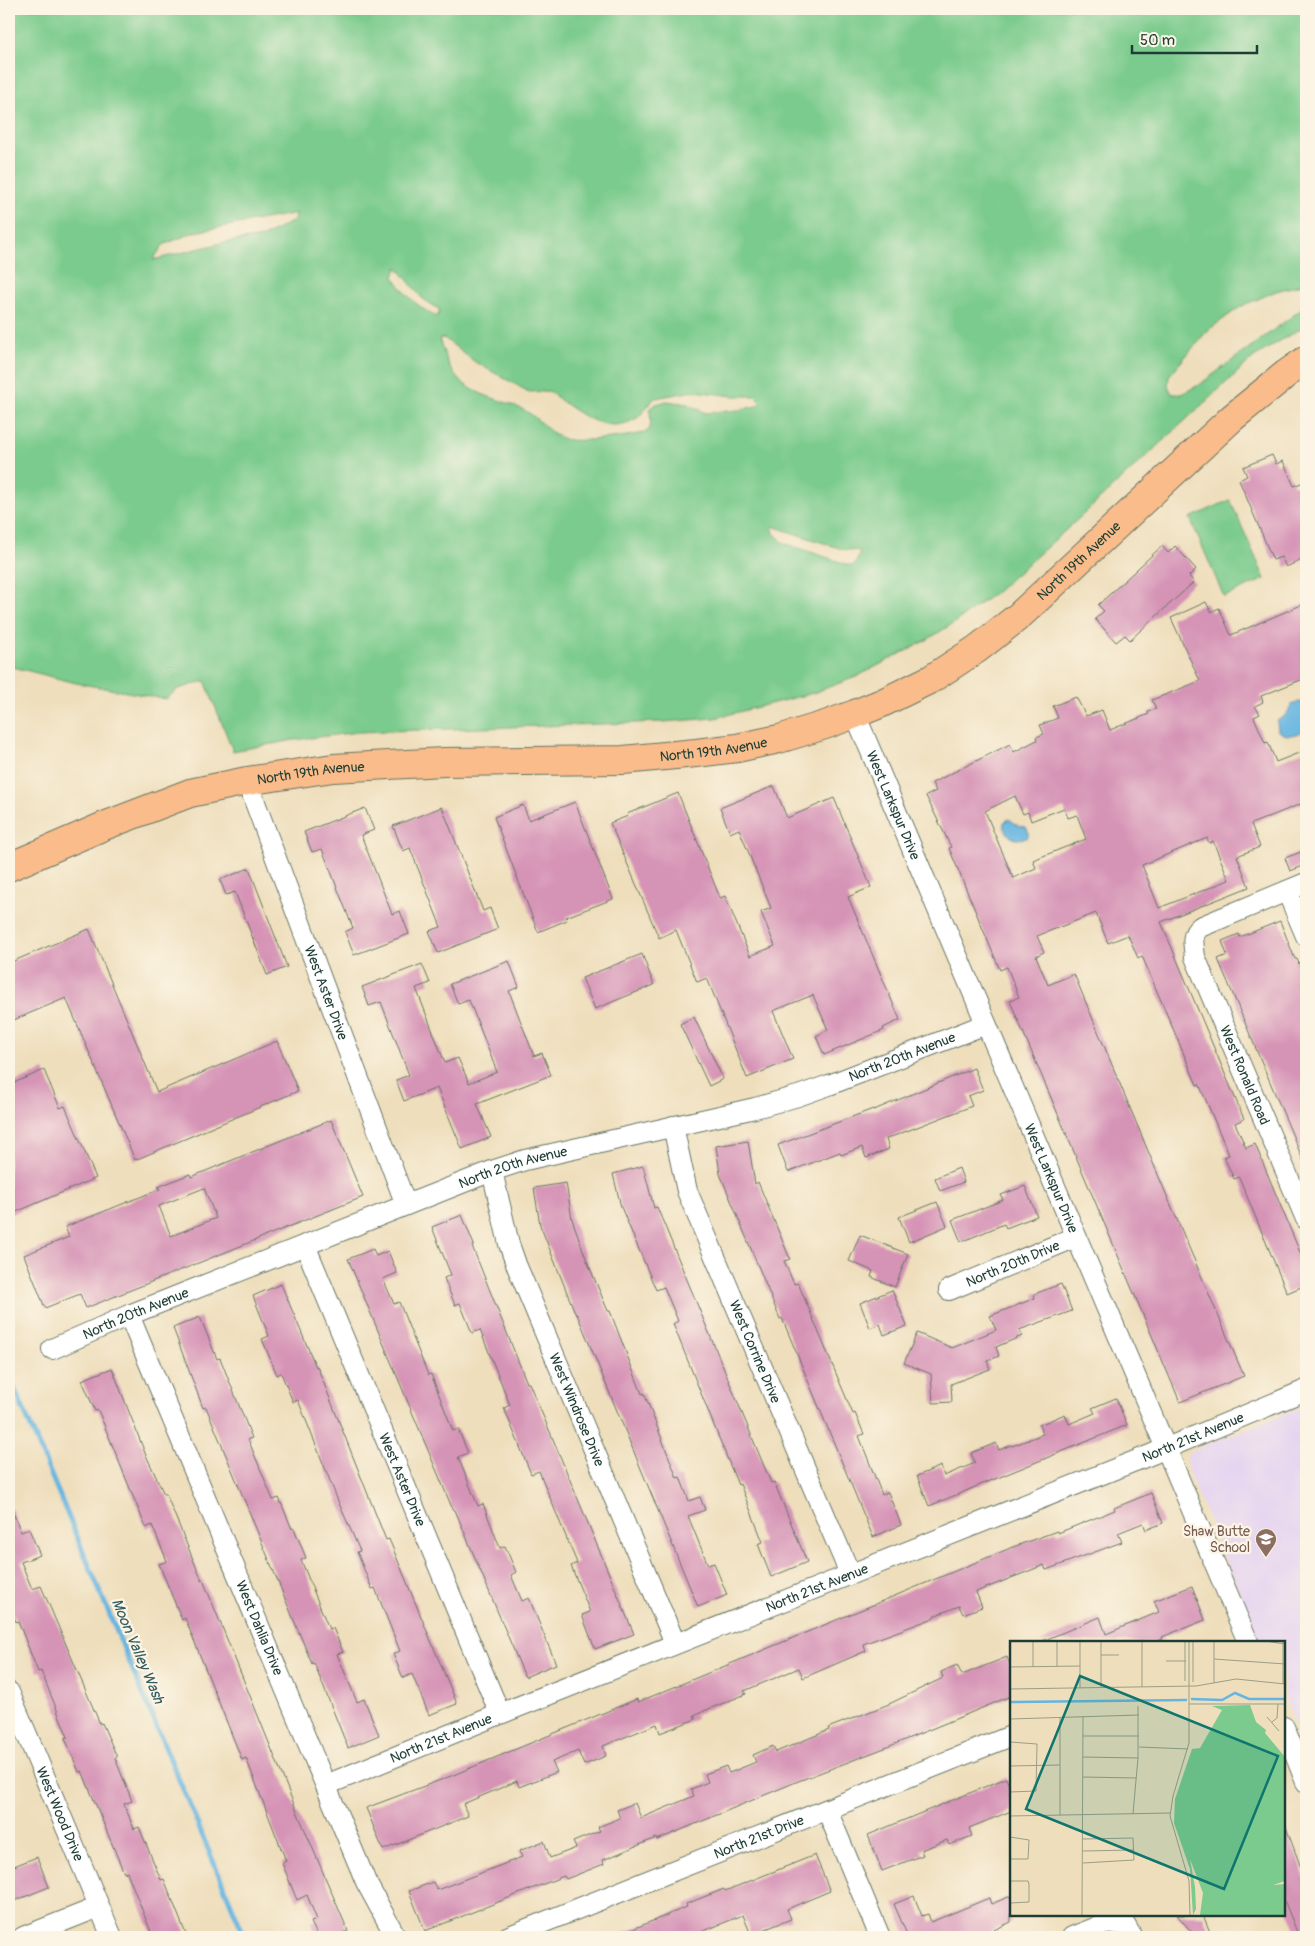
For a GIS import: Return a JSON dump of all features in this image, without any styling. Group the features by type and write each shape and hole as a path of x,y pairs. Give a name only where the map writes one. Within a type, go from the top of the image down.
{"main road":[{"name":"North 19th Avenue","path":"9,867 104,826 190,793 247,781 333,768 444,762 623,760 696,753 737,748 779,739 855,714 882,703 931,678 978,649 1019,616 1232,418 1306,360"}],"street":[{"name":"West Larkspur Drive","path":"855,714 1247,1641"},
{"name":"West Aster Drive","path":"247,781 406,1205"},
{"path":"1306,883 1287,891 1306,936"},
{"name":"West Ronald Road","path":"1287,891 1196,930 1193,938 1195,957 1306,1219"},
{"name":"North 20th Avenue","path":"52,1349 129,1315 492,1171 525,1160 755,1108 821,1088 986,1024"},
{"name":"West Corrine Drive","path":"674,1126 687,1191 850,1574"},
{"name":"West Windrose Drive","path":"492,1171 509,1244 516,1264 675,1643"},
{"name":"North 20th Drive","path":"949,1290 1076,1237"},
{"name":"West Aster Drive","path":"305,1245 500,1714"},
{"name":"West Dahlia Drive","path":"129,1315 366,1882 396,1937"},
{"name":"North 21st Avenue","path":"326,1785 1306,1390"},
{"name":"West Wood Drive","path":"9,1692 16,1730 112,1937"},
{"path":"1285,1730 1306,1782"},
{"name":"North 21st Drive","path":"507,1937 1010,1736"},
{"path":"826,1810 880,1937"},
{"path":"23,1937 99,1907"},
{"path":"1072,1937 1105,1924 1128,1930"}],"shaded area":[{"name":"Shaw Butte School","path":"1306,1405 1306,1749 1285,1698 1285,1641 1261,1641 1189,1474 1186,1459 1191,1451"}],"green space":[{"path":"9,9 1306,9 1306,283 1276,291 1240,307 1207,331 1169,376 1168,386 1172,394 1181,394 1199,385 1306,306 1306,325 1254,357 996,592 954,623 925,641 856,677 813,693 715,718 663,722 359,732 294,740 233,751 205,681 178,689 166,699 76,683 9,666","holes":["297,213 293,221 263,237 221,243 153,260 163,245 194,232","397,267 422,298 440,310 437,317 424,310 412,300 394,277","444,338 475,362 529,392 549,391 579,413 602,423 614,425 625,423 637,418 655,398 694,391 733,396 755,396 761,401 757,406 739,410 706,413 688,404 667,401 650,408 650,428 645,432 598,439 564,439 520,408 482,394 464,384 451,369 439,339","772,526 842,549 860,551 860,553 852,566 784,543 774,533"]},
{"path":"1230,500 1265,579 1224,597 1190,518"}],"water":[{"path":"1293,703 1306,703 1306,729 1292,735 1281,733 1278,731 1277,721 1286,715"},
{"path":"1009,819 1019,826 1026,827 1029,833 1027,838 1016,839 1009,835 1005,830 1004,822"}],"building":[{"path":"1272,455 1276,464 1283,461 1294,486 1306,481 1306,558 1286,567 1281,557 1273,560 1239,480 1247,476 1243,467"},
{"path":"1162,546 1168,553 1175,546 1196,569 1189,576 1194,582 1130,640 1125,635 1116,642 1095,619 1104,611 1098,605"},
{"path":"1206,602 1211,612 1219,608 1231,635 1306,603 1306,678 1261,696 1263,702 1255,706 1260,714 1254,717 1265,743 1268,742 1276,762 1306,750 1306,802 1251,824 1260,847 1237,856 1249,887 1161,922 1244,1119 1235,1123 1246,1148 1255,1144 1306,1267 1306,1285 1287,1293 1239,1177 1234,1179 1224,1157 1229,1155 1199,1084 1197,1085 1142,956 1138,958 1128,935 1108,943 1096,913 1037,936 1044,952 1036,956 1048,985 1074,974 1244,1376 1180,1402 1010,1001 1019,997 1007,967 1000,970 949,848 951,847 926,796 936,791 932,783 1010,744 1014,752 1037,740 1036,737 1044,734 1040,725 1058,718 1053,706 1076,697 1086,716 1102,710 1110,730 1149,714 1148,712 1156,709 1152,700 1200,681 1171,618","holes":["1015,796 1023,814 1028,812 1031,821 1064,808 1068,818 1077,815 1086,839 1033,860 1036,868 1013,878 985,811","1207,838 1209,843 1213,841 1229,880 1159,908 1142,865"]},
{"path":"774,786 787,818 834,798 871,887 848,897 900,1020 883,1028 884,1030 824,1055 816,1036 828,1030 813,995 773,1011 793,1059 747,1078 707,978 697,982 676,930 659,938 610,823 678,793 720,898 725,896 750,956 775,946 761,912 771,908 739,829 730,833 720,808"},
{"path":"575,802 613,899 566,917 567,920 538,932 494,817 523,805 529,820"},
{"path":"442,807 483,911 490,908 498,929 438,953 429,931 441,927 410,848 403,851 393,826"},
{"path":"365,808 374,830 361,835 392,914 400,911 409,934 354,955 345,932 353,928 322,849 312,852 304,832"},
{"path":"1306,850 1306,865 1290,871 1285,858"},
{"path":"249,868 287,967 267,975 235,892 226,895 220,880"},
{"path":"1280,921 1295,959 1297,959 1306,980 1306,1167 1218,959 1227,955 1222,941 1239,934 1240,937"},
{"path":"89,929 157,1092 277,1041 298,1091 135,1160 66,998 9,1022 9,963"},
{"path":"642,954 654,985 595,1009 582,978"},
{"path":"509,961 519,987 509,991 534,1056 542,1053 551,1075 477,1104 491,1137 462,1149 437,1088 404,1101 396,1080 409,1075 381,1002 369,1006 362,987 422,964 430,983 416,988 445,1063 458,1058 469,1083 497,1072 469,1000 458,1004 450,984"},
{"path":"694,1017 723,1079 709,1086 680,1024"},
{"path":"974,1068 983,1090 968,1096 972,1106 886,1139 889,1149 866,1158 862,1147 841,1155 840,1152 788,1172 778,1145 874,1110"},
{"path":"44,1070 60,1108 65,1106 96,1178 9,1215 9,1085"},
{"path":"331,1120 363,1197 86,1308 80,1294 45,1308 24,1255 69,1237 65,1227 160,1189 158,1187 190,1174 191,1177","holes":["204,1188 216,1218 171,1236 159,1206"]},
{"path":"748,1141 755,1184 758,1182 790,1259 784,1261 794,1284 798,1283 853,1414 855,1413 864,1434 859,1436 882,1495 888,1492 901,1525 873,1537 720,1174 716,1146"},
{"path":"643,1166 654,1208 657,1207 771,1483 774,1482 807,1562 771,1577 758,1544 763,1542 673,1324 678,1321 664,1287 656,1290 621,1207 613,1174"},
{"path":"959,1168 964,1182 940,1191 935,1178"},
{"path":"566,1183 572,1219 587,1261 608,1311 610,1311 677,1478 680,1477 689,1501 700,1497 705,1510 688,1516 708,1565 714,1563 727,1595 698,1607 540,1225 534,1188"},
{"path":"1025,1186 1037,1216 1006,1228 1004,1224 961,1242 952,1220 1003,1200 1001,1195"},
{"path":"937,1202 947,1226 909,1242 899,1217"},
{"path":"462,1215 474,1245 472,1246 527,1383 529,1383 550,1432 634,1634 595,1649 582,1615 590,1612 571,1566 577,1563 539,1471 531,1474 504,1408 510,1405 480,1330 472,1333 460,1303 455,1305 444,1278 451,1275 432,1227"},
{"path":"860,1235 908,1254 895,1287 871,1277 873,1271 849,1261"},
{"path":"373,1249 376,1256 388,1251 397,1273 383,1279 394,1304 399,1302 428,1375 431,1374 453,1431 458,1429 468,1453 458,1457 478,1506 483,1504 500,1548 505,1546 516,1572 511,1575 522,1601 529,1598 556,1664 525,1677 348,1259"},
{"path":"281,1284 317,1366 386,1540 389,1539 457,1704 429,1715 412,1674 403,1678 393,1654 400,1651 375,1588 372,1589 357,1552 360,1551 298,1400 293,1402 281,1373 277,1375 262,1339 269,1336 253,1296"},
{"path":"1061,1284 1072,1311 1019,1330 1022,1336 996,1347 999,1356 987,1361 990,1369 951,1384 952,1402 933,1403 931,1374 904,1363 917,1333 952,1348 996,1330 990,1316 1035,1298 1034,1294"},
{"path":"892,1290 907,1326 884,1335 880,1324 870,1328 860,1303"},
{"path":"200,1317 217,1359 220,1358 252,1438 248,1439 273,1500 279,1498 292,1529 294,1528 306,1558 301,1560 329,1629 333,1628 343,1652 337,1654 357,1702 364,1699 379,1735 348,1748 206,1407 203,1408 173,1328"},
{"path":"112,1368 145,1453 164,1494 166,1494 203,1580 293,1802 348,1931 333,1937 318,1937 311,1922 317,1920 307,1895 297,1900 282,1863 286,1861 246,1758 242,1760 185,1618 182,1620 159,1564 167,1561 152,1525 146,1528 98,1410 95,1411 82,1380"},
{"path":"1116,1398 1127,1425 929,1506 917,1476 941,1466 944,1476 975,1463 971,1453 996,1443 999,1450 1012,1446 1043,1434 1039,1425 1065,1414 1069,1424 1095,1413 1092,1408"},
{"path":"1151,1493 1163,1523 1146,1530 1143,1523 1118,1533 1122,1542 1046,1570 1044,1565 976,1592 982,1607 963,1614 959,1606 934,1616 934,1618 863,1644 866,1651 803,1678 799,1668 744,1691 746,1694 694,1715 696,1719 660,1733 657,1724 603,1746 606,1756 584,1765 578,1751 552,1762 557,1772 519,1787 517,1781 463,1804 468,1816 383,1850 366,1808 451,1776 637,1699 638,1702 1013,1547 1057,1531 1058,1533 1115,1510 1114,1508"},
{"path":"9,1503 21,1532 29,1529 40,1555 21,1562 32,1589 41,1586 100,1724 102,1723 117,1757 115,1758 132,1801 124,1804 134,1829 139,1827 161,1880 164,1879 187,1937 153,1937 127,1872 124,1873 82,1771 79,1772 65,1738 68,1737 41,1671 38,1672 18,1621 16,1622 9,1604"},
{"path":"1192,1586 1205,1620 1162,1637 1163,1639 1158,1641 1042,1641 1100,1617 1106,1634 1159,1612 1154,1601"},
{"path":"1007,1657 1010,1664 1010,1696 657,1840 656,1838 603,1860 604,1864 566,1879 564,1876 425,1931 409,1891 433,1882 437,1890 522,1857 519,1851 544,1841 550,1858 576,1848 573,1842 600,1831 598,1827 620,1818 617,1810 635,1803 641,1818 694,1796 691,1789 708,1782 705,1774 726,1766 729,1773 756,1762 753,1755 773,1746 776,1752 829,1730 828,1728 889,1704 943,1678 941,1672 957,1665 962,1675"},
{"path":"1006,1778 1010,1788 1010,1811 969,1828 972,1836 949,1845 947,1840 921,1850 923,1855 882,1871 868,1835"},
{"path":"1285,1825 1306,1881 1306,1937 1299,1937 1285,1902"},
{"path":"815,1855 830,1891 787,1909 791,1919 751,1935 743,1915 689,1937 613,1937 687,1907 686,1904 724,1889 725,1891"},
{"path":"37,1857 49,1887 9,1903 9,1868"},
{"path":"914,1896 922,1916 928,1914 931,1922 989,1898 991,1904 1010,1896 1011,1922 979,1937 908,1937 894,1904"},
{"path":"1178,1916 1203,1916 1212,1937 1196,1937"}],"waterway":[{"name":"Moon Valley Wash","path":"9,1375 245,1937"}],"place":[{"name":"Shaw Butte School","path":"1266,1558"}]}
